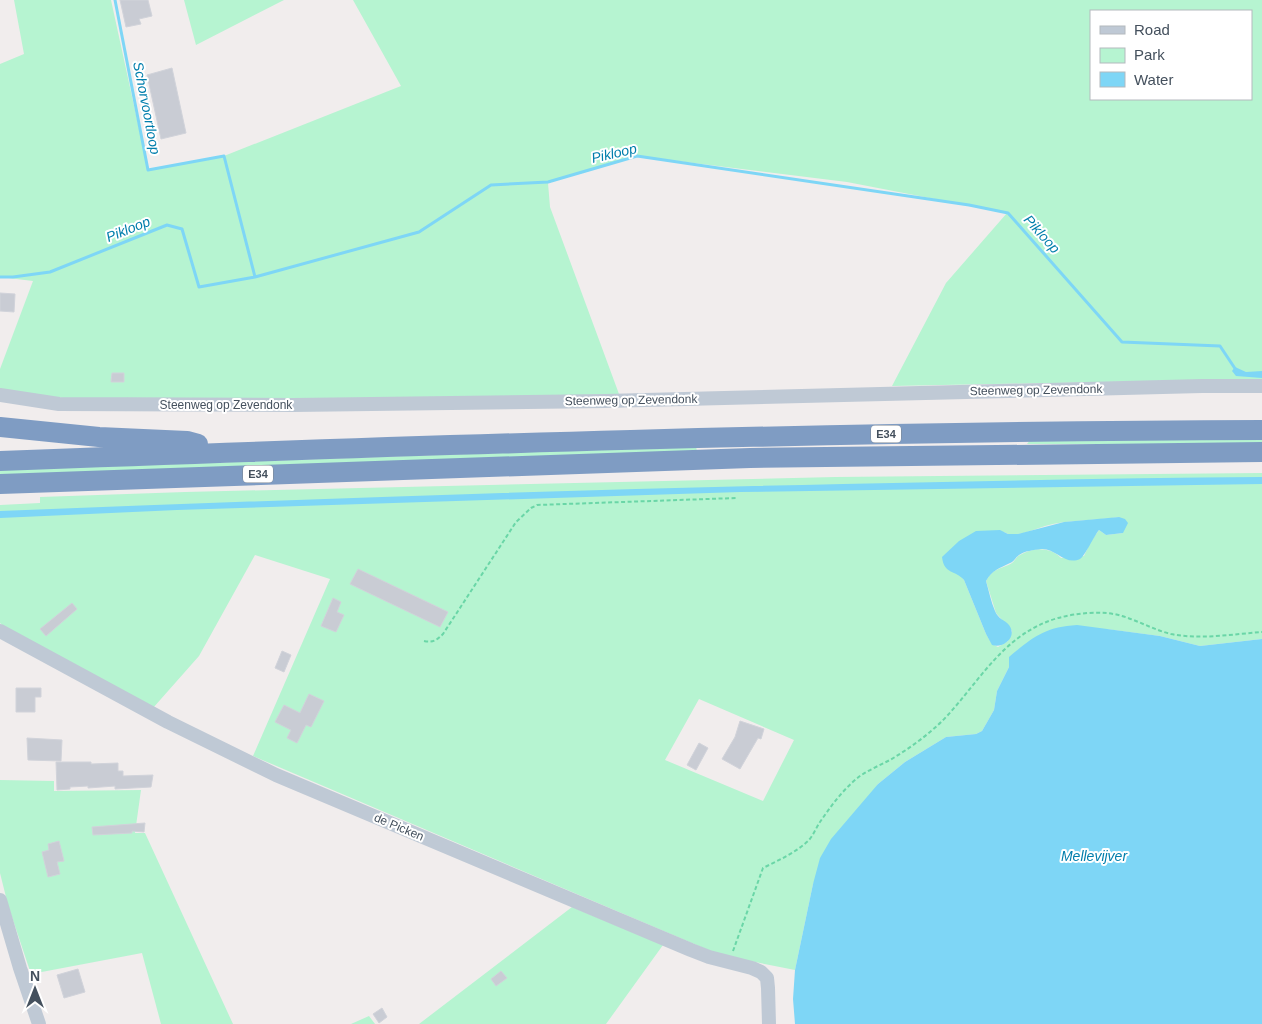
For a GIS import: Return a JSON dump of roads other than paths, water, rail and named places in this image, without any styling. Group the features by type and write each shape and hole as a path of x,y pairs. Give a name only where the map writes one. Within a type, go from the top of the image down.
{"highway":[{"path":"0,427 99,437 187,442 202,445 221,453"},
{"name":"E34","path":"0,461 759,436 1077,430 1262,430"},
{"name":"E34","path":"0,484 750,458 1262,452"}],"street":[{"name":"Steenweg op Zevendonk","path":"0,395 60,404 293,405 1262,386"},
{"name":"de Picken","path":"0,631 168,722 276,775 691,950 761,972 766,978 769,1024"},
{"path":"0,900 39,1024"}],"water":[{"path":"1235,367 1246,372 1262,371 1262,378 1236,376 1232,371"},
{"path":"1262,477 1262,484 740,492 177,510 0,518 0,511 632,489"},
{"path":"1119,517 1125,519 1128,523 1123,533 1106,535 1099,530 1080,559 1075,561 1065,559 1046,549 1032,550 1021,554 1013,562 991,574 986,581 996,614 1009,625 1012,634 1005,644 992,645 964,580 948,570 943,563 942,557 959,541 976,531 1000,530 1008,534 1018,534 1064,522"},
{"name":"Mellevijver","path":"1077,625 1160,636 1200,646 1262,639 1262,1024 795,1024 793,999 795,970 820,858 831,839 878,784 905,762 946,737 976,734 982,731 994,710 997,691 1009,667 1009,657 1040,634 1056,628"}],"waterway":[{"name":"Schorvoortloop","path":"115,0 148,170 224,156 255,277"},
{"name":"Pikloop","path":"0,277 50,272 167,225 182,229 199,287 255,277 419,232 491,185 548,182 637,156 969,205 1008,213 1122,342 1220,346 1236,370"}]}
